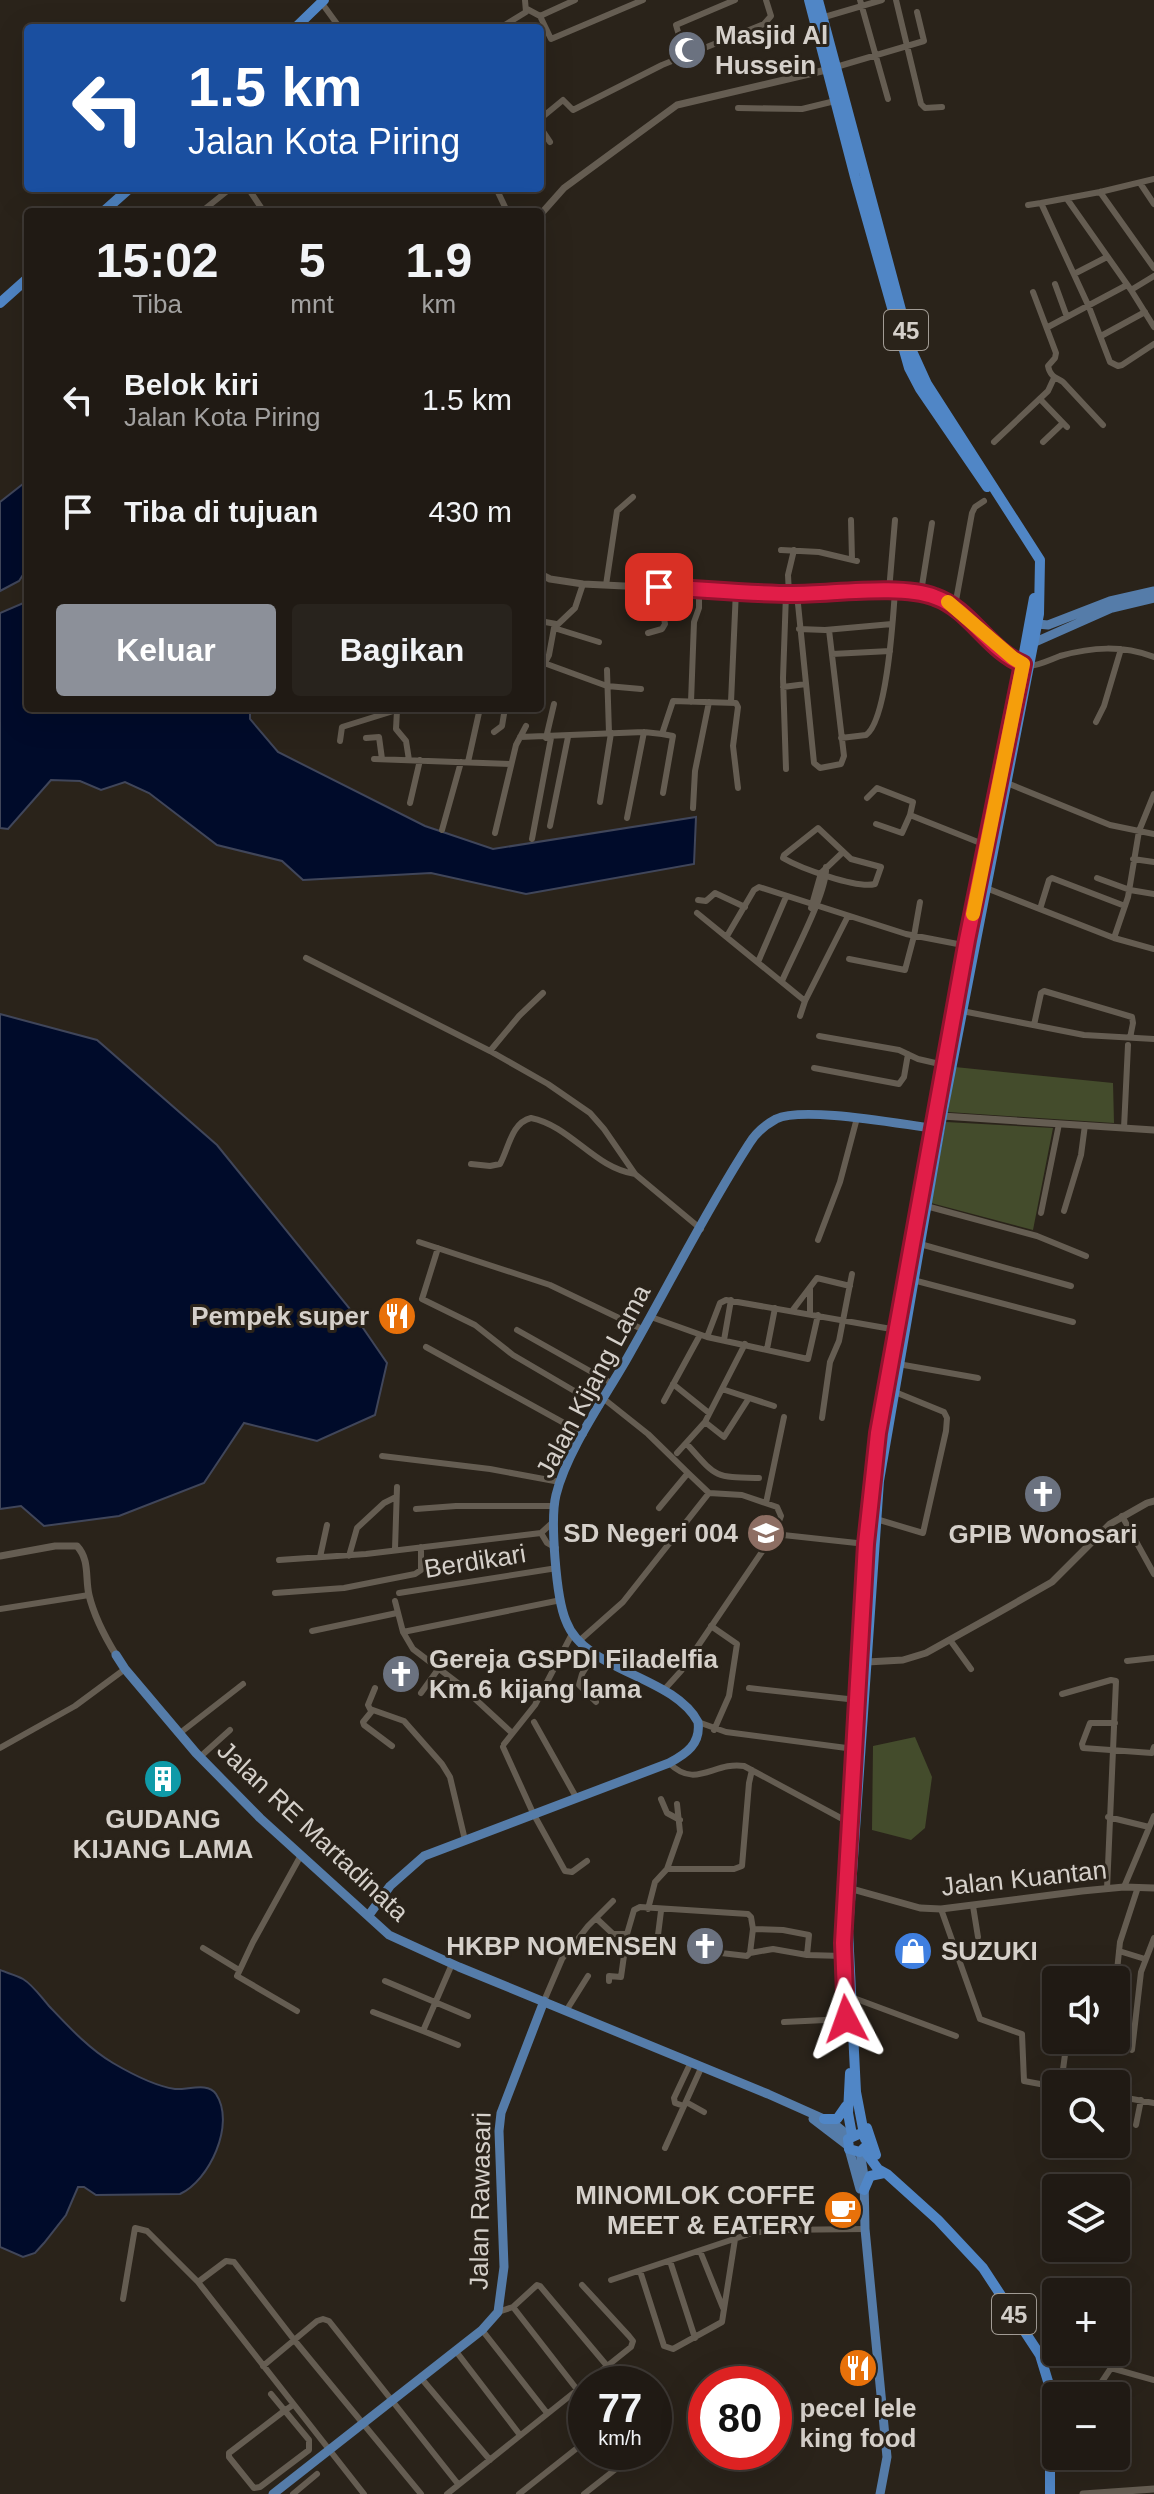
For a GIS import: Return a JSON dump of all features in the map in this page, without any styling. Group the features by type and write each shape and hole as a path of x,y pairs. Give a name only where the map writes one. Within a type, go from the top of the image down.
{"highway":[{"name":"45","path":"809,0 818,18 912,351 956,435"},
{"name":"45","path":"818,0 818,18"},
{"path":"299,24 322,1"},
{"name":"45","path":"831,69 835,101 909,368 920,389 956,435 1040,560 1033,633"},
{"path":"108,208 126,192"},
{"path":"0,303 24,282"},
{"path":"976,918 986,888 1033,633"},
{"path":"883,2172 857,2144 848,2113 852,2093 848,1931 876,1519 893,1392 897,1330 932,1128 988,846 1028,667"},
{"path":"883,2172 852,2093 843,1956 866,1544 871,1483 913,1280 962,1011 970,946"},
{"path":"824,2119 834,2121 839,2118 852,2093"},
{"path":"857,2144 876,2155"},
{"path":"864,2176 869,2170 883,2172"},
{"name":"45","path":"883,2172 938,2220 983,2268 1040,2355 1048,2382"},
{"path":"864,2190 870,2176 883,2172"},
{"name":"45","path":"1050,2470 1050,2494"}],"main road":[{"path":"1033,633 1110,601 1154,591"},
{"path":"1033,633 1154,598"},
{"name":"Jalan Kijang Lama","path":"576,1637 565,1620 557,1568 553,1522 560,1482 750,1141 768,1124 780,1117 791,1116 857,1118 932,1128"},
{"path":"369,1915 390,1886 419,1860 533,1813 669,1763 696,1743 698,1722 688,1708 595,1653 576,1637"},
{"name":"Jalan RE Martadinata","path":"116,1655 200,1757 300,1857 389,1935 824,2119 857,2144"},
{"name":"Jalan Rawasari","path":"273,2494 482,2330 498,2312 504,2267 501,2113 544,2001"},
{"name":"Jalan RE Martadinata","path":"786,2103 857,2144"},
{"path":"857,2144 864,2176 865,2229 887,2457 880,2494"},
{"path":"857,2144 865,2216"}],"street":[{"path":"525,0 527,9 540,16 544,24"},
{"path":"540,16 575,0"},
{"path":"544,24 551,39 643,0"},
{"path":"685,56 676,25 735,0"},
{"path":"544,116 563,100 573,110 662,65 764,24 771,16 766,0"},
{"path":"818,18 861,3 882,0"},
{"path":"896,0 921,104 925,108 942,107"},
{"path":"322,1 337,24"},
{"path":"861,3 888,99"},
{"path":"506,24 527,9"},
{"path":"544,210 564,188 677,105 831,69 924,41 917,12"},
{"path":"738,108 802,109 835,101"},
{"path":"544,133 550,142"},
{"path":"1028,205 1154,179"},
{"path":"1140,183 1154,204"},
{"path":"206,208 226,192"},
{"path":"1100,192 1154,268"},
{"path":"1067,199 1154,327"},
{"path":"1041,203 1089,307 1110,362 1118,366 1154,344"},
{"path":"1074,274 1107,257"},
{"path":"1048,327 1154,276"},
{"path":"1055,284 1067,317"},
{"path":"1033,292 1056,353 1048,366 1054,378 1063,382 1103,425"},
{"path":"1101,336 1145,312"},
{"path":"994,442 1040,399 1054,378"},
{"path":"1040,399 1065,425 1043,442"},
{"path":"606,585 617,511 633,497"},
{"path":"955,606 972,513 984,501"},
{"path":"781,550 854,560 851,520"},
{"path":"841,738 866,735 872,730 890,651 895,520"},
{"path":"921,592 932,523"},
{"path":"794,550 788,575 799,629 815,766 820,768 841,764 844,756 829,630"},
{"path":"544,576 583,584 791,594 921,592 955,606 993,642 1028,667 1072,653 1103,648 1154,657"},
{"path":"583,584 575,608 555,626 544,663 607,686 641,689"},
{"path":"648,633 662,629 665,624 659,587"},
{"path":"691,702 694,622 699,608 699,589"},
{"path":"731,702 736,590"},
{"path":"786,769 783,687 791,594"},
{"path":"544,622 599,642"},
{"path":"799,629 829,630 892,624"},
{"path":"544,644 550,643"},
{"path":"1096,722 1121,649"},
{"path":"832,654 890,651"},
{"path":"600,802 610,733 607,670"},
{"path":"783,687 806,684"},
{"path":"662,734 672,701 736,703 733,746 738,788"},
{"path":"693,808 695,771 709,702"},
{"path":"532,839 554,704"},
{"path":"340,741 342,727 390,712"},
{"path":"399,712 396,729 405,740 409,760"},
{"path":"442,830 479,712"},
{"path":"494,732 502,726 504,712"},
{"path":"495,833 510,764 526,726"},
{"path":"627,818 644,732"},
{"path":"520,737 644,732 673,736 663,793"},
{"path":"366,738 379,737 378,759 510,764"},
{"path":"550,826 568,737"},
{"path":"410,803 420,760"},
{"path":"1006,783 1099,821 1154,834"},
{"path":"867,798 877,788 913,802 902,833 876,824"},
{"path":"1114,938 1130,890 1139,831 1154,794"},
{"path":"910,815 988,846"},
{"path":"818,828 843,852 856,861 881,867 875,884 866,885 786,860 784,855 818,828"},
{"path":"782,981 824,872 843,852"},
{"path":"1133,859 1154,862"},
{"path":"1040,909 1052,878 1125,906"},
{"path":"1097,878 1130,890 1154,894"},
{"path":"727,936 757,887 813,907 914,936 970,946"},
{"path":"986,888 1114,938 1154,949"},
{"path":"698,900 706,901 715,893 745,907"},
{"path":"758,962 786,897"},
{"path":"849,959 902,971 914,936 920,902"},
{"path":"697,913 805,1001"},
{"path":"800,1016 848,916"},
{"path":"306,958 490,1051 548,1084 590,1113 635,1174 701,1229"},
{"path":"1034,1025 1044,991 1132,1017 1124,1128"},
{"path":"490,1051 543,993"},
{"path":"962,1011 1084,1035 1129,1041 1154,1039"},
{"path":"819,1036 908,1054 944,1065"},
{"path":"814,1068 899,1084 904,1077 908,1054"},
{"path":"942,1116 1154,1130"},
{"path":"471,1164 500,1164 518,1125 525,1119 534,1118 571,1137 611,1168 635,1174"},
{"path":"818,1240 840,1182 857,1118"},
{"path":"1041,1213 1059,1124"},
{"path":"1064,1211 1081,1155 1085,1125"},
{"path":"926,1206 1037,1236 1086,1256"},
{"path":"419,1242 558,1288 644,1330"},
{"path":"919,1244 1071,1286"},
{"path":"438,1248 422,1299 475,1325 513,1355 602,1403 648,1434 709,1493 734,1493 777,1507 782,1512 774,1534 677,1677 663,1691"},
{"path":"822,1418 830,1362 843,1320 852,1274"},
{"path":"792,1311 817,1278 850,1286"},
{"path":"913,1280 1073,1322"},
{"path":"810,1287 810,1314"},
{"path":"664,1401 704,1336 720,1303 731,1300 897,1330"},
{"path":"724,1340 731,1300"},
{"path":"767,1349 775,1308"},
{"path":"651,1317 704,1336 809,1359 818,1315"},
{"path":"517,1330 613,1384"},
{"path":"677,1453 705,1422 745,1344"},
{"path":"426,1347 584,1434"},
{"path":"894,1364 978,1378"},
{"path":"673,1384 709,1413"},
{"path":"722,1389 774,1406"},
{"path":"876,1519 923,1533 947,1423 944,1412 893,1392"},
{"path":"705,1422 724,1437 749,1398"},
{"path":"766,1503 784,1417"},
{"path":"686,1443 710,1470 719,1475 759,1478"},
{"path":"382,1456 475,1467 560,1482"},
{"path":"659,1508 688,1473"},
{"path":"395,1549 397,1487"},
{"path":"587,1861 572,1872 565,1871 533,1813 504,1746 535,1705 576,1637 618,1608 709,1493"},
{"path":"349,1556 357,1528 384,1503 396,1497"},
{"path":"867,1662 908,1659 950,1640 1046,1586 1122,1516 1154,1501"},
{"path":"416,1509 554,1506"},
{"path":"1122,1516 1154,1574"},
{"path":"279,1560 349,1556 541,1533 553,1522"},
{"path":"320,1557 327,1525"},
{"path":"541,1533 547,1543 556,1548"},
{"path":"774,1534 866,1544"},
{"name":"Jalan RE Martadinata","path":"0,1556 55,1546 77,1546 85,1556 89,1595 105,1637 116,1655"},
{"path":"275,1593 344,1588 411,1575 421,1570 421,1547"},
{"name":"Berdikari","path":"399,1593 557,1568"},
{"path":"0,1609 89,1595"},
{"path":"512,1733 413,1649 403,1632 561,1600"},
{"name":"Berdikari","path":"395,1601 403,1632"},
{"path":"312,1631 397,1613"},
{"path":"711,1626 737,1644 732,1688 714,1730"},
{"path":"950,1640 971,1669"},
{"path":"595,1653 579,1685 596,1702"},
{"path":"1127,1661 1154,1658"},
{"path":"421,1693 439,1668"},
{"path":"0,1748 75,1706 125,1669"},
{"path":"1062,1694 1115,1680 1107,1889"},
{"path":"180,1733 243,1684"},
{"path":"375,1688 368,1705 372,1711 404,1721 450,1777 465,1840"},
{"path":"749,1688 857,1700"},
{"path":"372,1711 364,1725 392,1746"},
{"path":"534,1722 576,1797"},
{"path":"698,1722 714,1730 854,1749"},
{"path":"1115,1723 1090,1723 1082,1744 1085,1749 1152,1753 1154,1747"},
{"path":"200,1757 230,1730"},
{"path":"669,1763 691,1776 735,1765 752,1770 850,1823"},
{"path":"667,1869 734,1869 742,1866 752,1770"},
{"path":"661,1799 667,1813 680,1820"},
{"path":"648,1909 655,1882 667,1869 677,1845 680,1820 677,1804"},
{"path":"1124,1887 1154,1816"},
{"path":"1108,1817 1149,1827"},
{"path":"297,2011 238,1978 239,1970 300,1857"},
{"name":"Jalan Kuantan","path":"852,1889 920,1908 941,1909 1124,1887 1154,1888"},
{"path":"1117,1966 1138,1887"},
{"path":"544,2001 562,1959 613,1901"},
{"path":"973,1906 978,1937"},
{"path":"941,1909 980,2019 1023,2035 1024,2081 1042,2083"},
{"path":"609,1981 609,1976 621,1977 634,1910 748,1914 753,1929 750,1953"},
{"path":"657,1943 661,1911"},
{"path":"596,1918 613,1934 627,1934"},
{"path":"753,1929 807,1934 810,1937 807,1955"},
{"path":"1132,2050 1138,1987 1154,1938"},
{"path":"203,1948 239,1970"},
{"path":"695,1950 745,1956 773,1949 807,1955 843,1956"},
{"path":"1119,1951 1145,1959"},
{"path":"423,2031 452,1964"},
{"path":"566,2011 588,1976"},
{"path":"385,1981 468,2016"},
{"path":"851,1997 956,2036"},
{"path":"373,2012 458,2045"},
{"path":"784,2022 846,2019"},
{"path":"691,2062 674,2098 675,2103 704,2112"},
{"path":"665,2148 702,2066"},
{"path":"1130,2098 1154,2103"},
{"path":"1136,2125 1141,2100"},
{"path":"123,2299 135,2228 147,2231 198,2282 364,2494"},
{"path":"611,2280 735,2239 775,2230 865,2229"},
{"path":"640,2271 664,2346 673,2349 720,2325 735,2239"},
{"path":"700,2251 724,2312"},
{"path":"198,2282 226,2261 234,2262 421,2494"},
{"path":"670,2261 695,2338"},
{"path":"498,2312 513,2307 537,2285 540,2286 607,2366"},
{"path":"582,2285 633,2341 631,2347 609,2366"},
{"path":"513,2307 568,2379"},
{"path":"263,2366 317,2321 329,2321 458,2484"},
{"path":"482,2330 547,2413"},
{"path":"455,2350 520,2435"},
{"path":"1102,2382 1111,2368 1154,2380"},
{"path":"421,2378 490,2460"},
{"path":"271,2394 284,2411 309,2440 309,2450 260,2487 254,2488 229,2453 284,2411 293,2405"},
{"path":"447,2494 568,2396"},
{"path":"519,2494 568,2455"},
{"path":"584,2494 615,2470"},
{"path":"293,2494 317,2474"},
{"path":"1083,2494 1154,2489"}],"green space":[{"path":"955,1067 1113,1083 1114,1123 948,1112"},
{"path":"946,1122 1053,1128 1033,1230 931,1203"},
{"path":"915,1737 932,1777 925,1828 911,1840 872,1830 873,1746"}],"water":[{"path":"24,483 24,573 19,581 0,591 0,502"},
{"path":"24,603 24,712 250,712 250,719 278,752 425,826 493,849 696,817 694,864 526,894 431,873 303,880 282,861 217,845 149,793 125,782 101,790 80,781 51,780 8,829 0,828 0,613"},
{"path":"0,1014 97,1040 217,1145 350,1309 387,1363 375,1415 317,1441 244,1423 204,1483 119,1516 44,1526 21,1506 0,1509"},
{"path":"0,1970 27,1982 79,2037 120,2067 167,2087 203,2087 216,2094 223,2120 221,2135 209,2165 191,2187 180,2194 96,2195 84,2187 78,2187 66,2215 35,2253 23,2257 0,2247"}],"slow traffic":[{"path":"948,602 1023,664 973,914"}],"place":[{"name":"Masjid Al Hussein","path":"687,50"},
{"name":"Pempek super","path":"397,1316"},
{"name":"GPIB Wonosari","path":"1043,1494"},
{"name":"SD Negeri 004","path":"766,1533"},
{"name":"Gereja GSPDI Filadelfia Km.6 kijang lama","path":"401,1674"},
{"name":"GUDANG KIJANG LAMA","path":"163,1779"},
{"name":"HKBP NOMENSEN","path":"705,1946"},
{"name":"SUZUKI","path":"913,1951"},
{"name":"MINOMLOK COFFE MEET & EATERY","path":"843,2210"},
{"name":"pecel lele king food","path":"858,2368"}],"route":[{"path":"659,587 789,594 921,592 955,606 1023,664 932,1128 871,1483 843,1943 846,2019"}]}
